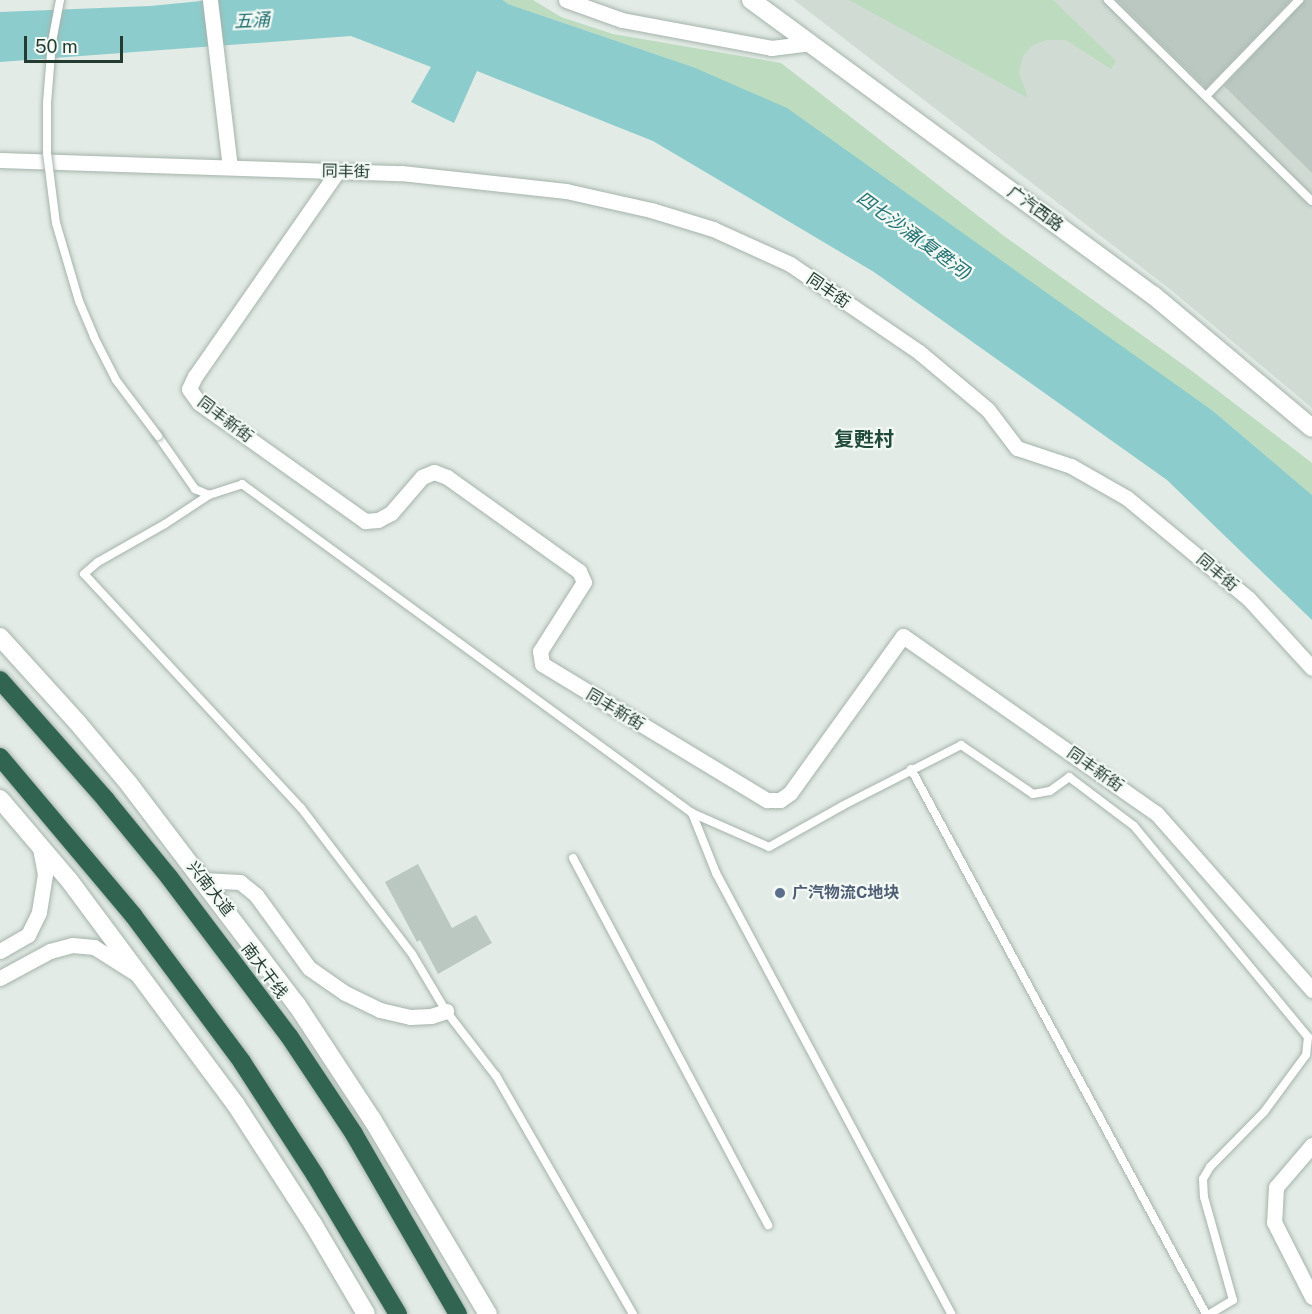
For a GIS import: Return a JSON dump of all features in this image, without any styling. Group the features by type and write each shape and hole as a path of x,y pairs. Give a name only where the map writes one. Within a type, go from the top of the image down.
{"highway":[{"name":"南大干线","path":"0,680 106,800 169,877 289,1036 354,1134 458,1314"},
{"path":"0,757 133,915 242,1062 315,1175 398,1314"}],"main road":[{"name":"广汽西路","path":"751,0 1153,295 1312,428"},
{"name":"兴南大道","path":"0,637 85,731 297,1005 336,1061 488,1314"},
{"path":"0,799 39,844 145,979 236,1105 313,1224 366,1314"}],"street":[{"path":"210,0 230,167"},
{"path":"566,0 622,20 771,48 809,43"},
{"name":"同丰街","path":"0,160 337,172 401,172 566,191 651,210 712,229 790,264 919,352 988,410 1017,448 1071,466 1127,498 1249,599 1312,668"},
{"name":"同丰新街","path":"337,172 195,376 189,389 199,403 365,521 378,520 391,513 422,477 434,472 447,477 579,571 584,582 540,651 542,664 767,800 780,800 790,793 903,636 1157,814 1312,990"},
{"path":"0,951 28,935 39,912 44,896 45,874 39,844"},
{"path":"202,880 240,882 256,895 309,968 345,993 380,1010 410,1017 431,1016 446,1011"},
{"path":"0,978 50,951 72,945 94,947 145,979"},
{"path":"1312,1145 1276,1187 1274,1222 1312,1297"}],"lane":[{"path":"60,0 52,42 47,103 47,153 56,223 79,301 116,380 195,489 209,495"},
{"path":"1108,0 1312,201"},
{"path":"1206,96 1299,0"},
{"path":"633,1314 496,1076 446,1011 412,954 318,827 84,574 98,562 165,524 209,495 242,484 692,813 769,847 911,769 961,745 1033,794 1050,791 1069,777 1134,826 1308,1037 1306,1055 1264,1112 1210,1167 1203,1179 1204,1197 1233,1300 1208,1314 911,769"},
{"path":"692,813 716,873 951,1314"},
{"path":"573,858 768,1225"}],"shaded area":[{"path":"794,0 1312,0 1312,408 1171,290"}],"green space":[{"path":"503,0 533,0 561,17 613,34 781,63 1004,236 1192,371 1312,463 1312,495 1213,411 693,67 508,4"},
{"path":"849,0 1053,0 1116,61 1111,69 1066,40 1047,40 1033,45 1023,56 1019,73 1028,98"}],"water":[{"path":"212,0 503,0 508,4 693,67 787,108 1213,411 1312,495 1312,620 1167,480 874,272 653,141 477,71 454,123 411,102 431,67 351,36 0,62 0,12 150,6"}],"building":[{"path":"1117,0 1291,0 1206,88"},
{"path":"1305,0 1312,0 1312,173 1224,86"},
{"path":"418,864 452,928 476,915 492,943 438,974 420,940 417,942 385,882"}],"place":[{"name":"广汽物流C地块","path":"780,893"}],"district":[{"name":"复甦村","path":"864,439"}],"water label":[{"name":"五涌","path":"252,21"},
{"name":"四七沙涌(复甦河)","path":"914,236"}]}
